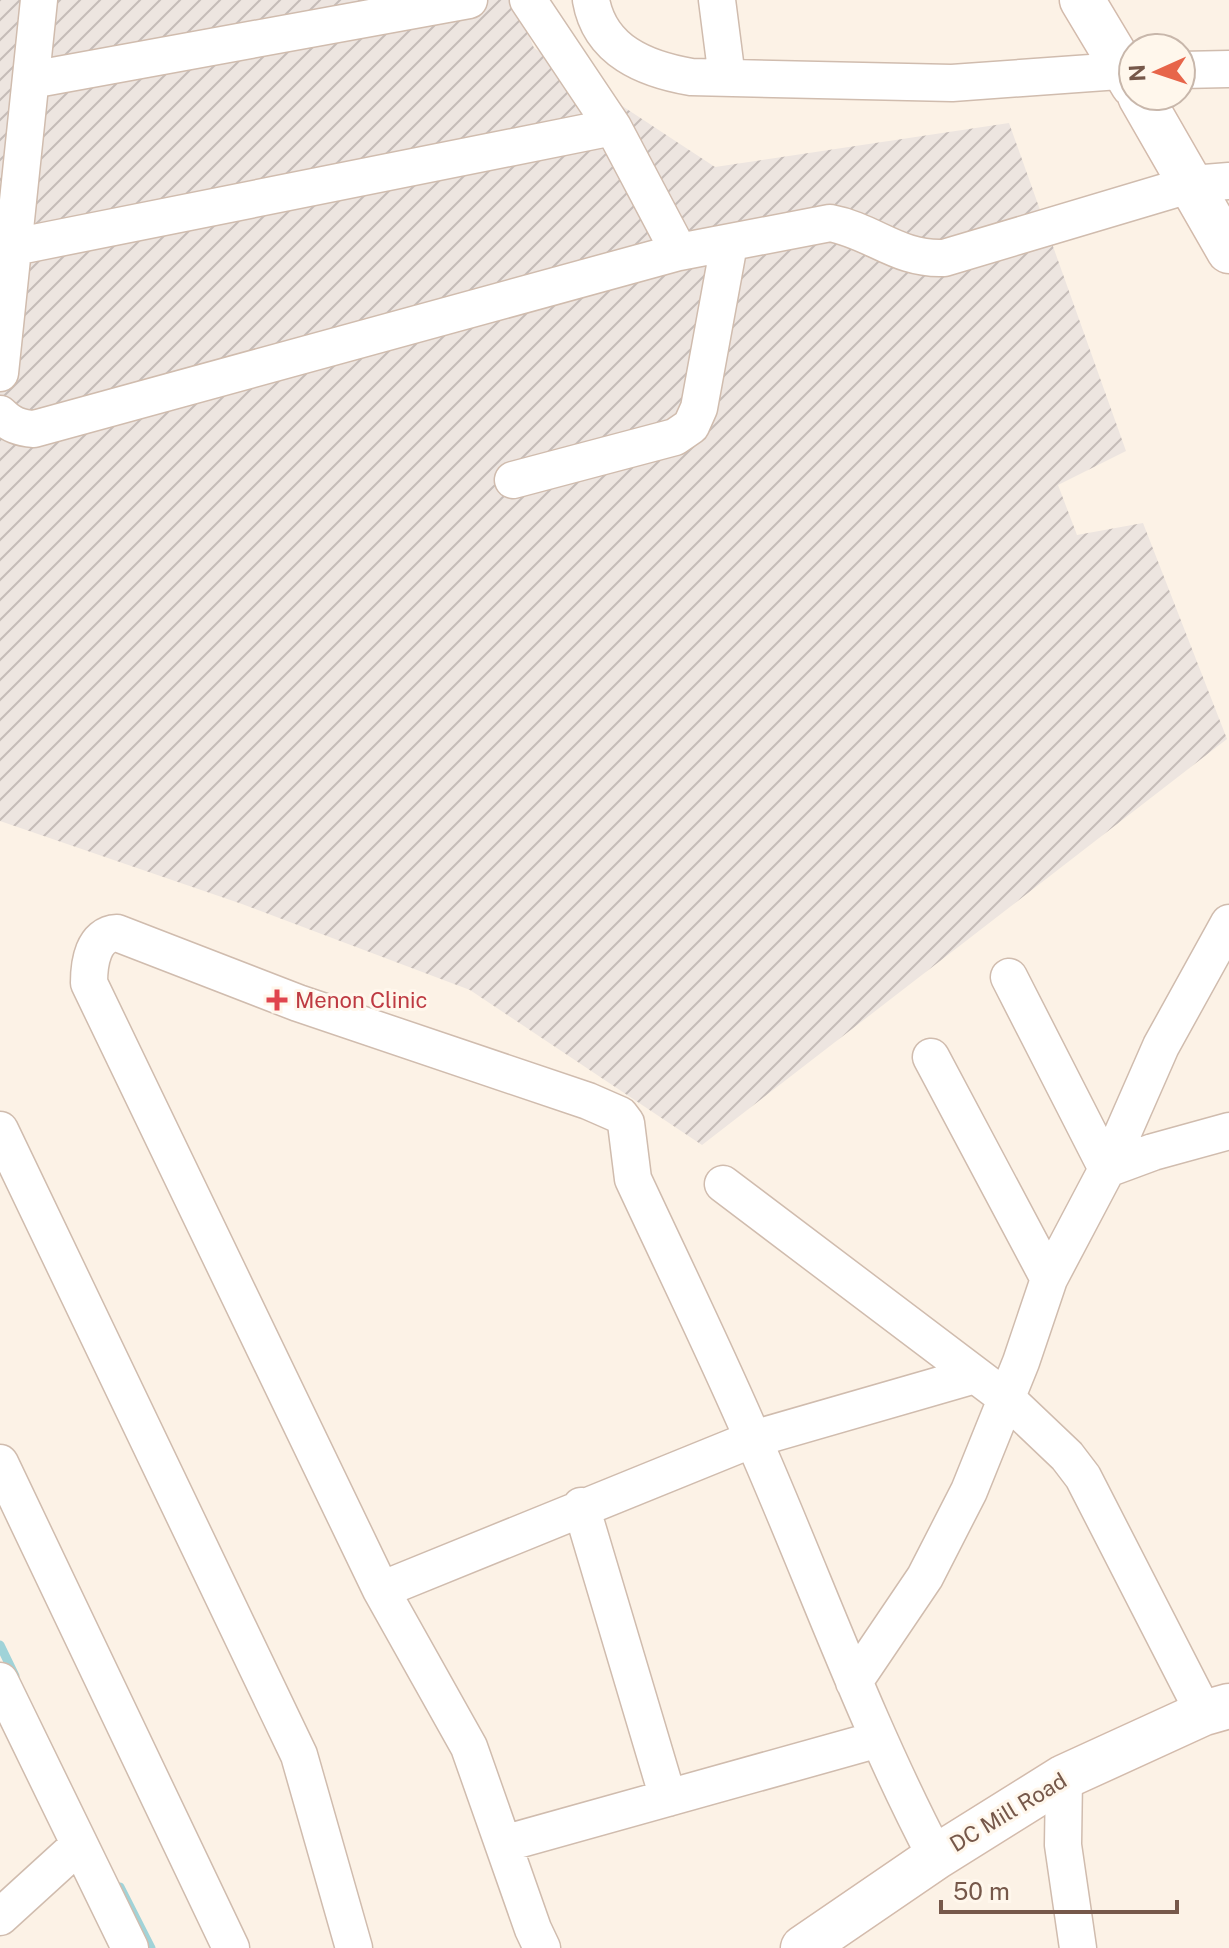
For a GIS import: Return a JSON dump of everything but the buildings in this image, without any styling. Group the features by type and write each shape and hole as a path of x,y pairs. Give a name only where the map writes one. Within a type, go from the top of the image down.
{"main road":[{"path":"1082,0 1117,56"},
{"path":"1156,112 1210,182 1229,251"},
{"name":"DC Mill Road","path":"803,1948 936,1857 1064,1777 1217,1710"}],"street":[{"path":"0,373 39,0"},
{"path":"31,80 469,0"},
{"path":"528,0 613,127 679,252"},
{"path":"591,0 593,11 606,35 619,51 661,72 691,77 952,83 1117,80"},
{"path":"717,0 727,78"},
{"path":"1197,70 1229,69"},
{"path":"14,247 613,127"},
{"path":"0,414 21,428 34,429 679,252 830,223 853,227 902,252 925,259 944,258 1210,182"},
{"path":"513,480 675,437 691,426 699,408 729,244"},
{"path":"854,1682 925,1577 969,1491 1049,1279 1107,1169 1161,1046 1229,923"},
{"path":"542,1948 469,1747 381,1590 89,983 97,948 117,933 298,1003 588,1101 620,1115 629,1146 633,1179 753,1439 907,1802 936,1857"},
{"path":"1009,977 1107,1169"},
{"path":"931,1057 1049,1279"},
{"path":"0,1130 299,1755 354,1948"},
{"path":"1107,1169 1153,1152 1229,1131"},
{"path":"723,1184 1006,1398 1067,1456 1083,1477 1217,1710"},
{"path":"381,1590 581,1506 753,1439 975,1375"},
{"path":"0,1463 231,1948"},
{"path":"581,1506 668,1798"},
{"path":"3,1698 130,1948"},
{"path":"503,1844 879,1739"},
{"path":"1064,1777 1063,1845 1078,1948"},
{"path":"0,1917 79,1845"}],"shaded area":[{"path":"0,0 514,0 534,48 715,167 1009,123 1126,451 1058,485 1077,535 1143,523 1227,739 702,1145 470,990 242,904 0,821"}],"waterway":[{"path":"0,1645 15,1676"},
{"path":"120,1887 151,1948"}],"place":[{"name":"Menon Clinic","path":"277,1000"}]}
